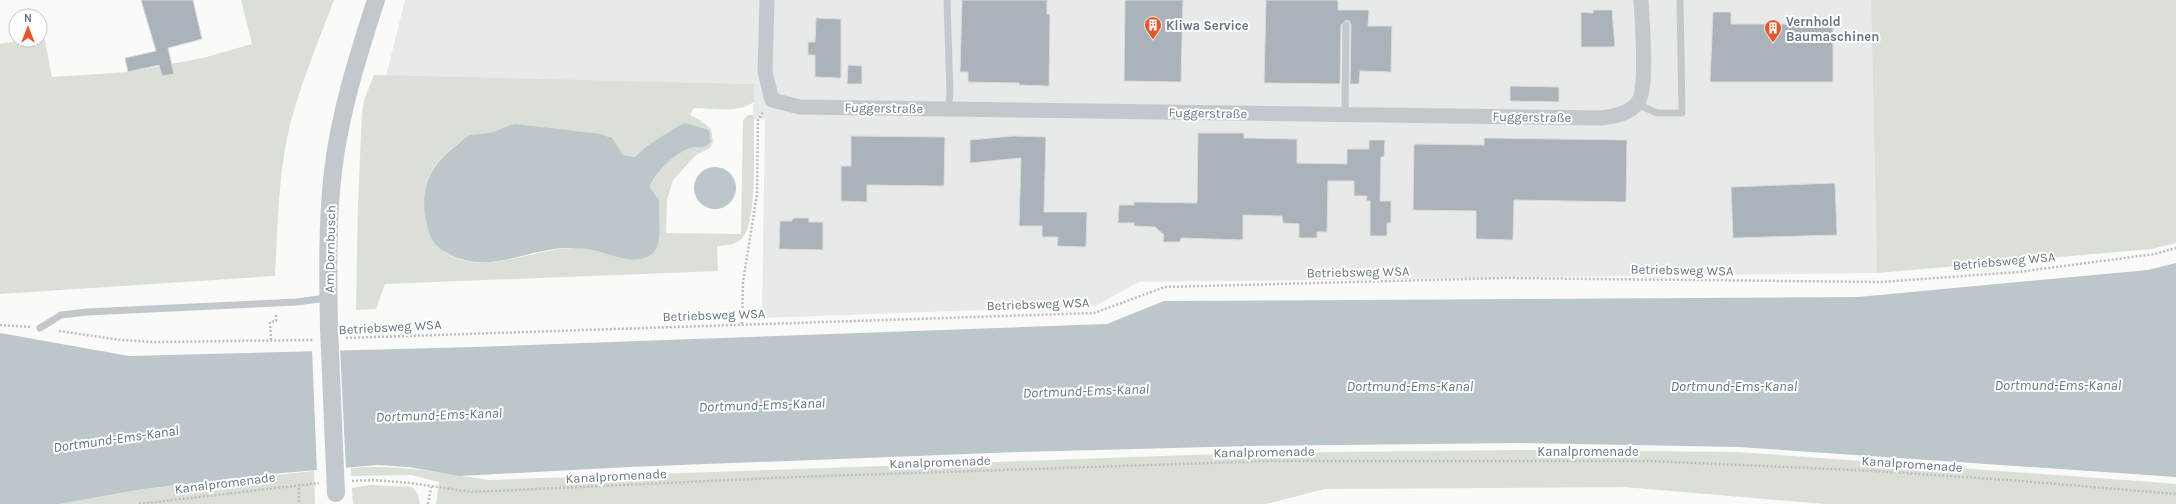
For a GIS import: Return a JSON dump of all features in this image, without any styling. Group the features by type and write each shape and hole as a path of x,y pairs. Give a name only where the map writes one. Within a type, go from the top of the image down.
{"street":[{"name":"Am Dornbusch","path":"337,498 328,336 328,238 333,170 345,103 376,0"},
{"path":"767,0 765,72 772,100"},
{"path":"1637,104 1642,90 1643,67 1641,0"},
{"name":"Fuggerstraße","path":"772,100 800,108 1602,118 1618,116 1637,104"}],"lane":[{"path":"947,0 950,94 948,109"},
{"path":"1637,104 1657,113 1682,113 1680,0"},
{"path":"1345,114 1346,25"},
{"path":"40,328 61,315 87,312 296,302 328,298"}],"path":[{"path":"742,324 742,297 757,194 758,120 772,100"},
{"name":"Betriebsweg WSA","path":"0,325 40,328 122,340 147,342 271,340 328,336 1094,313 1165,287 1504,278 1882,282 2018,272 2155,254 2176,248"},
{"path":"271,340 270,322 276,321"},
{"name":"Kanalpromenade","path":"352,481 373,480 472,492 533,491 795,477 1269,461 1650,461 1875,471 2176,494"},
{"name":"Kanalpromenade","path":"139,504 312,483"},
{"path":"299,484 299,504"},
{"path":"428,504 431,487"}],"shaded area":[{"path":"241,0 334,0 300,90 291,121 283,159 281,178 275,276 0,294 0,44 8,43 8,48 46,48 52,77 128,72 203,58 252,44"},
{"path":"405,0 1871,0 1877,273 1139,282 1095,306 762,318 765,119 753,119 754,84 386,76"},
{"path":"1871,0 2176,0 2176,243 2151,249 1877,273"},
{"path":"374,75 754,84 754,102 747,106 725,110 694,108 690,115 700,120 711,129 713,142 710,148 696,155 673,180 667,200 666,233 741,234 743,120 748,115 754,115 754,179 751,214 748,228 741,240 738,242 717,246 718,271 385,284 376,309 356,310 358,203 362,113 364,100","holes":["515,124 608,136 623,155 636,157 647,146 689,124 709,130 711,142 707,146 693,147 680,153 667,163 652,181 650,187 657,196 659,216 644,257 619,257 579,248 546,251 495,262 479,262 463,260 448,254 439,246 429,231 424,203 430,176 434,168 445,154 464,139"]},
{"path":"1518,450 1738,452 2166,483 2176,484 2176,504 1825,504 1624,487 1325,489 1266,504 436,504 439,482 411,475 351,476 351,468 368,467 402,468 488,480 1247,453"},
{"path":"314,471 315,504 59,504 143,489"},
{"path":"370,485 412,487 418,494 420,504 353,504 352,488"}],"water":[{"path":"686,123 709,130 711,142 707,146 693,147 680,153 661,169 652,181 650,187 659,200 660,229 658,245 651,255 644,258 629,259 589,249 565,248 503,260 473,262 458,258 442,250 438,247 430,235 424,205 426,186 429,177 439,161 468,136 485,134 515,124 601,134 612,138 623,155 635,157 647,146 678,126"},
{"path":"715,167 730,173 736,188 730,203 715,209 700,203 694,188 700,173"},
{"name":"Dortmund-Ems-Kanal","path":"2176,263 2176,477 1739,447 1518,443 1249,446 1020,452 629,467 460,476 408,467 378,465 282,473 143,489 59,504 0,504 0,333 129,356 475,347 1107,324 1164,301 1858,297 2148,270"}],"pier":[{"path":"340,348 346,470 317,472 312,349"}],"building":[{"path":"141,0 193,0 202,39 168,48 174,74 162,76 159,65 128,72 125,58 156,51"},
{"path":"962,0 1047,0 1047,14 1050,14 1049,86 1019,85 1019,83 968,82 968,72 960,72"},
{"name":"Kliwa Service","path":"1125,0 1183,0 1181,82 1124,81"},
{"path":"1266,0 1338,0 1338,10 1369,10 1368,26 1392,26 1391,72 1360,71 1359,84 1350,84 1351,25 1349,21 1346,20 1341,25 1340,84 1264,83"},
{"path":"1593,10 1612,10 1615,47 1581,47 1581,12 1593,13"},
{"name":"Vernhold Baumaschinen","path":"1713,12 1731,12 1731,24 1833,24 1833,82 1710,82"},
{"path":"816,18 841,19 841,78 815,77 815,55 808,55 808,42 815,42"},
{"path":"848,65 862,66 862,84 847,84"},
{"path":"1510,86 1559,87 1559,102 1510,101"},
{"path":"1198,133 1244,133 1244,138 1297,139 1297,163 1347,164 1347,149 1369,149 1369,140 1385,140 1384,157 1381,157 1380,201 1391,201 1391,223 1387,223 1387,236 1370,236 1370,201 1366,201 1367,196 1354,196 1354,181 1328,181 1327,232 1317,232 1317,238 1299,238 1299,224 1283,223 1282,216 1243,215 1243,240 1181,238 1180,242 1163,242 1164,235 1155,227 1134,226 1134,223 1118,223 1119,205 1134,205 1134,202 1197,203"},
{"path":"851,136 945,137 944,186 867,185 867,202 841,201 841,166 851,166"},
{"path":"1013,136 1046,137 1044,212 1087,212 1086,247 1057,246 1058,237 1042,237 1042,226 1019,226 1021,158 970,163 970,140"},
{"path":"1484,138 1627,140 1626,202 1514,200 1513,240 1476,239 1476,211 1413,210 1414,144 1484,145"},
{"path":"1835,183 1837,235 1733,238 1731,187"},
{"path":"793,218 809,218 809,222 823,222 823,250 779,249 780,221 792,221"}],"place":[{"name":"Kliwa Service","path":"1153,40"},
{"name":"Vernhold Baumaschinen","path":"1773,43"}]}
